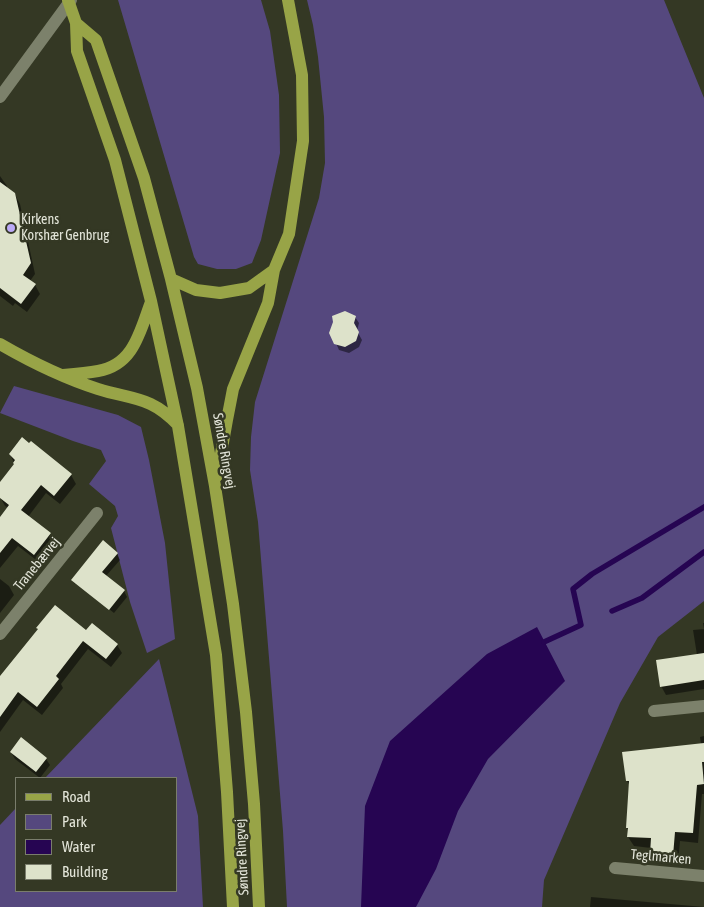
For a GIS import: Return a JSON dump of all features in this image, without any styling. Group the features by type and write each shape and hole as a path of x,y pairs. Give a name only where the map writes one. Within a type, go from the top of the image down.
{"main road":[{"name":"Søndre Ringvej","path":"69,0 76,23 77,51 115,160 151,301 178,426 216,655 227,792 233,907"},
{"path":"215,486 233,389 268,303 274,270 289,234 303,141 302,75 288,0"},
{"name":"Søndre Ringvej","path":"76,23 96,40 144,178 197,388 215,486 233,604 246,712 254,804 259,907"},
{"path":"171,279 196,290 220,293 249,288 274,270"},
{"path":"61,375 99,371 121,361 136,343 151,301"},
{"path":"0,344 27,360 99,390 146,401 159,408 178,426"}],"street":[{"path":"0,97 69,0"},
{"name":"Tranebærvej","path":"0,634 97,513"},
{"path":"654,711 704,706"},
{"name":"Teglmarken","path":"615,868 704,876"}],"green space":[{"path":"118,0 261,0 270,31 279,95 280,153 261,240 252,263 236,269 217,269 198,264 194,257"},
{"path":"307,0 664,0 704,98 704,601 658,637 620,703 544,880 542,907 287,907 283,831 258,522 250,470 255,402 319,198 325,163 324,117 318,57"},
{"path":"14,386 118,415 141,427 165,543 175,639 147,653 130,602 111,528 118,516 115,506 89,484 106,461 101,450 0,413"},
{"path":"159,659 198,816 203,907 0,907 0,825 15,809 15,892 178,892 178,777 46,777"}],"water":[{"path":"537,627 565,681 488,759 458,811 436,869 416,907 361,907 365,806 390,741 487,654"}],"building":[{"name":"Kirkens Korshær Genbrug","path":"0,182 15,193 31,263 23,275 36,284 21,304 0,288"},
{"path":"345,311 356,316 354,323 359,332 356,341 345,347 334,344 329,333 333,322 332,316"},
{"path":"22,437 29,443 31,441 72,474 54,496 41,485 21,510 51,533 34,555 12,538 0,553 0,517 9,505 0,498 0,482 14,464 15,460 9,454"},
{"path":"103,540 118,553 102,572 125,590 109,610 71,580"},
{"path":"55,605 86,630 92,623 118,644 106,659 83,641 56,676 59,679 37,707 18,692 0,717 0,676"},
{"path":"704,653 704,680 660,687 656,660"},
{"path":"21,737 47,758 36,772 10,752"},
{"path":"704,743 704,762 702,762 704,784 697,785 693,833 675,832 673,856 650,854 651,838 627,837 629,781 626,781 622,752"}],"waterway":[{"path":"544,642 581,625 573,589 592,574 704,507"},
{"path":"612,611 642,598 704,552"}],"place":[{"name":"Kirkens Korshær Genbrug","path":"11,228"}]}
